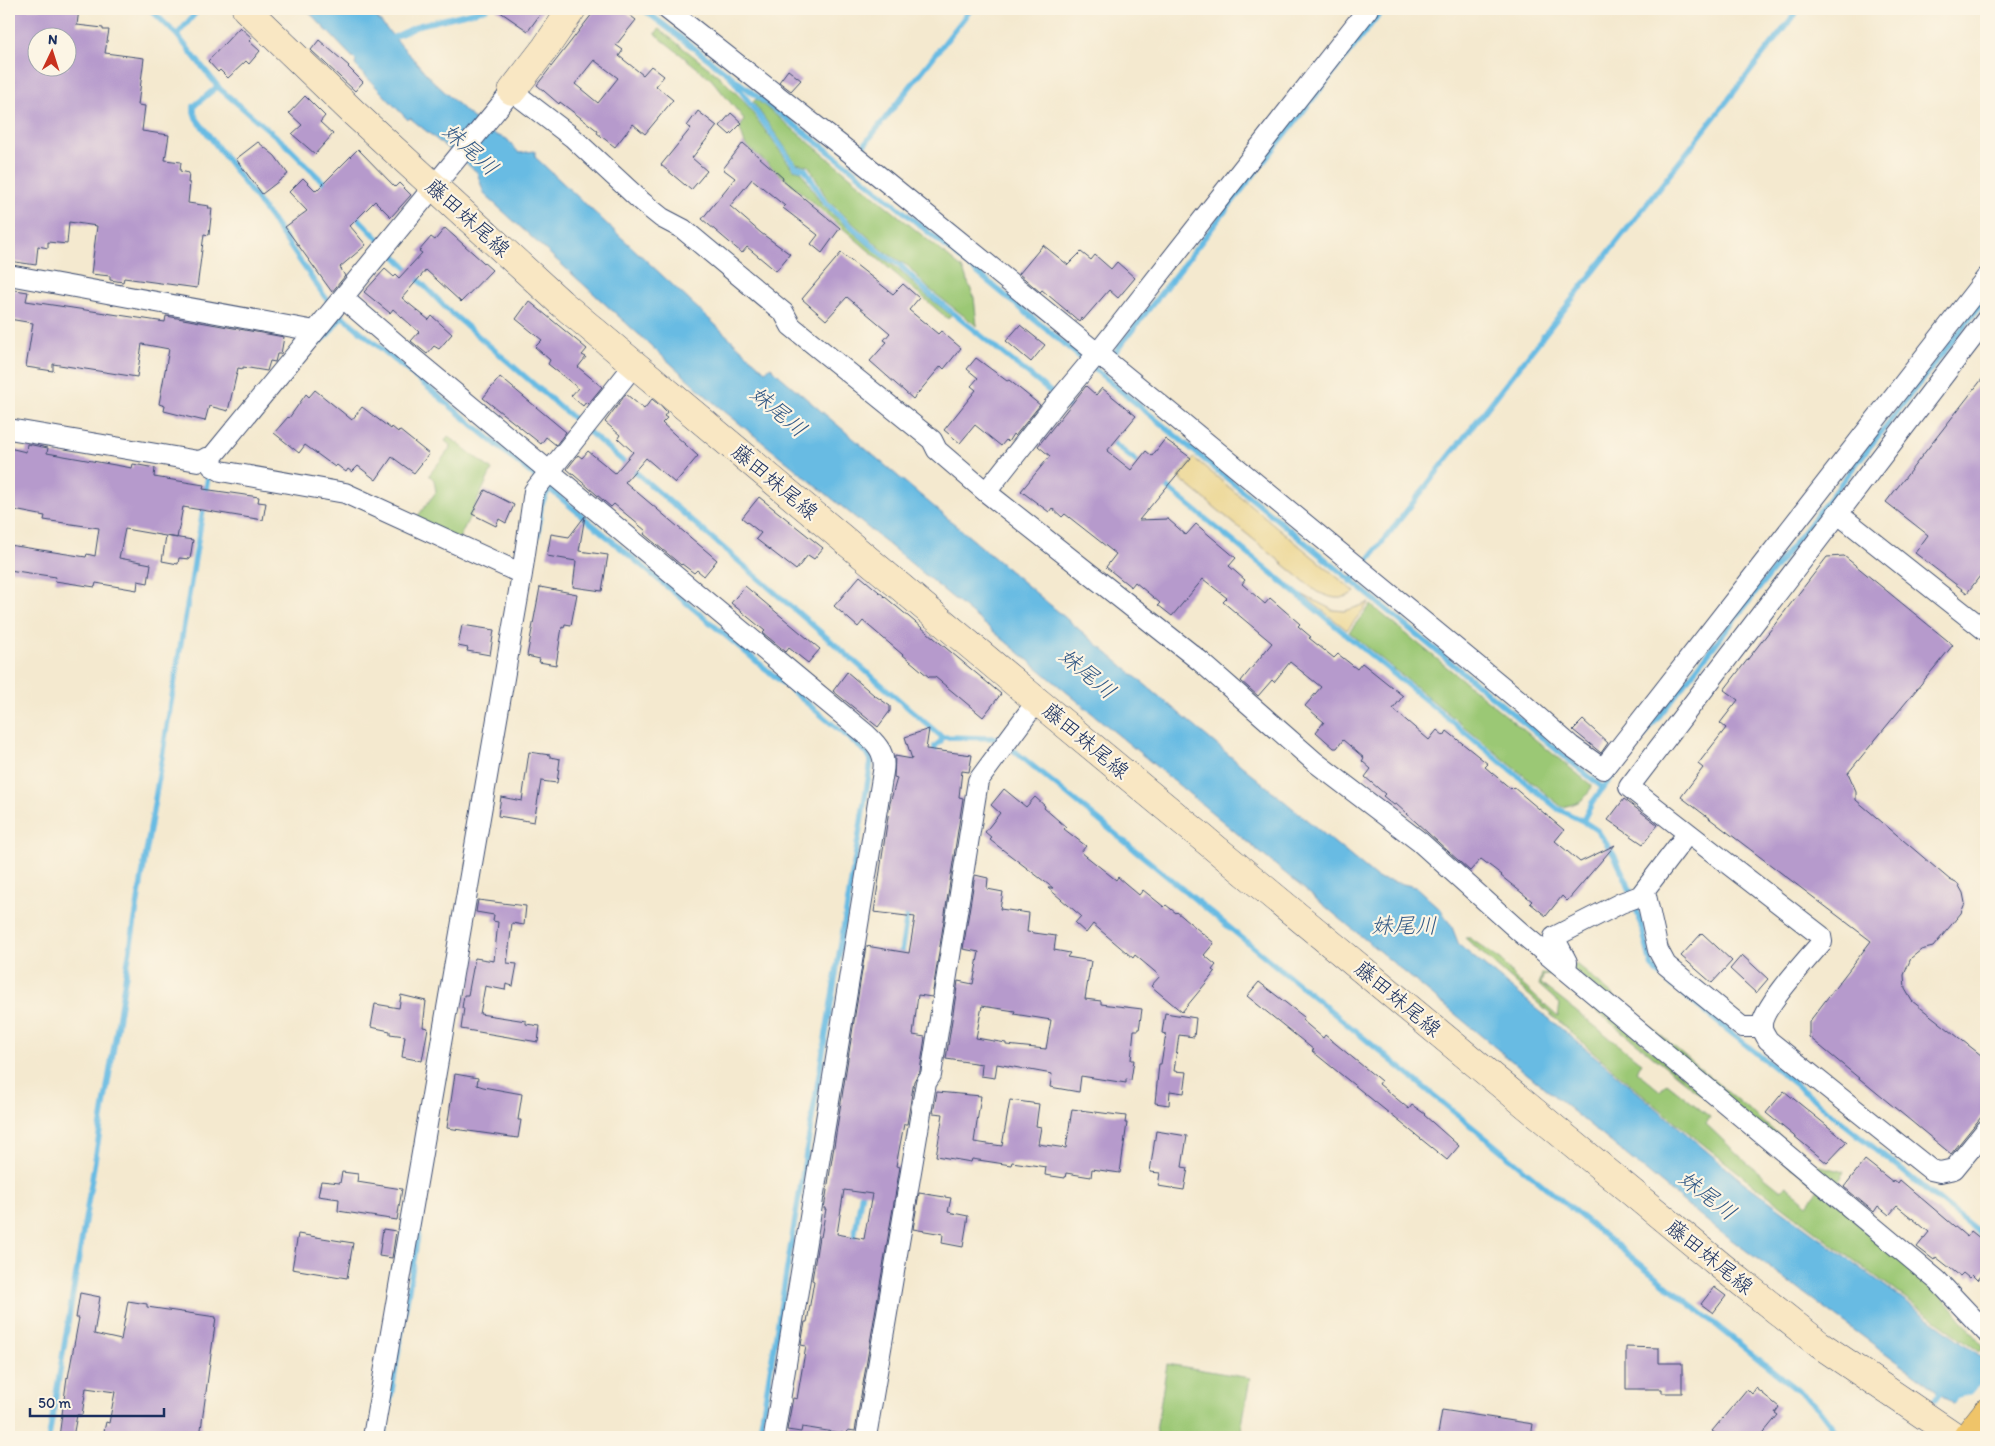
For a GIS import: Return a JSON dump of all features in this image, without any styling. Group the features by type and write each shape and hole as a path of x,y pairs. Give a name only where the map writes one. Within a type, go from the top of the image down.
{"main road":[{"name":"藤田妹尾線","path":"246,9 433,187 561,303 1036,700 1741,1282 1819,1344 1970,1430"},
{"path":"504,101 546,47 572,9"}],"street":[{"path":"667,9 858,159 1097,361 1359,571 1571,746 1615,776 1821,936 1822,942 1771,1003 1764,1017 1762,1027 1768,1040 1931,1170 1940,1172 1954,1169 1986,1130"},
{"path":"986,492 1059,399 1097,361 1368,9"},
{"path":"213,465 212,457 504,101 572,136 642,202 662,218 683,229 784,313 791,326 932,440 937,450 986,492 1200,662 1315,762 1420,842 1519,931 1914,1260 1986,1332"},
{"path":"9,275 315,331"},
{"path":"1615,776 1986,278"},
{"path":"337,305 415,360 543,478 868,734 878,745 885,762 774,1437"},
{"path":"1615,776 1837,513 1986,320"},
{"path":"373,1437 522,574 533,495 543,478 635,364"},
{"path":"9,429 198,461 345,493 522,574"},
{"path":"1837,513 1986,631"},
{"path":"866,1437 926,1083 931,1076 978,781 1036,700"},
{"path":"1519,931 1554,937 1643,893 1688,833"},
{"path":"1643,893 1658,950 1666,964 1742,1027 1762,1027"},
{"path":"1554,937 1568,962 1566,970"}],"green space":[{"path":"659,29 720,77 743,100 793,169 801,171 822,205 951,315 948,319 745,144 740,129 744,119 711,79 655,34"},
{"path":"756,99 962,268 974,297 977,326 928,288 908,266 885,252 828,201 809,166 796,163 753,102"},
{"path":"448,436 492,470 459,539 414,521 436,492 434,480 429,475 449,450 450,445 445,441"},
{"path":"1371,605 1591,785 1587,795 1576,803 1562,807 1349,632"},
{"path":"1465,938 1470,938 1502,961 1514,977 1558,1017 1560,1004 1539,985 1542,974 1550,972 1563,982 1563,979 1549,966 1551,965 1650,1049 1924,1274 1984,1347 1980,1352 1746,1179 1650,1101","holes":["1550,974 1819,1189 1808,1204 1786,1186 1781,1190 1746,1162 1706,1124 1710,1117 1667,1083 1660,1091 1636,1071 1642,1063 1541,984 1543,976"]},
{"path":"1576,964 1813,1164 1845,1172 1839,1181 1828,1185 1573,969"},
{"path":"1167,1364 1250,1378 1240,1437 1155,1437"}],"sand":[{"path":"1194,458 1355,592 1345,597 1336,598 1317,592 1178,477"},
{"path":"1303,595 1333,610 1345,611 1369,603 1347,630"}],"water":[{"name":"妹尾川","path":"306,9 369,9 432,80 468,114 496,135 507,139 519,153 535,151 535,157 765,371 771,367 1078,629 1377,878 1416,887 1441,910 1452,927 1459,945 1602,1062 1742,1181 1986,1360 1986,1427 1718,1230 883,540 713,402 484,194 477,172 410,118 408,120 355,65 356,61"}],"pier":[{"path":"1986,1377 1986,1429 1953,1406 1957,1398 1971,1394"}],"building":[{"path":"9,9 79,9 77,25 109,30 105,53 144,58 138,105 145,106 142,131 169,135 165,160 181,162 180,171 189,173 188,203 212,208 209,235 204,234 197,288 124,278 123,282 110,280 110,276 91,274 97,226 69,222 67,244 48,242 48,248 38,246 36,265 9,261"},
{"path":"496,9 544,9 528,31"},
{"path":"596,9 622,9 636,20 616,45 623,50 619,56 643,75 651,66 664,76 656,86 673,100 645,134 633,124 615,147 597,133 598,131 560,102 559,104 537,85","holes":["594,60 618,78 598,103 575,84"]},
{"path":"240,27 252,38 249,41 260,51 249,64 246,61 228,78 220,70 218,72 208,61"},
{"path":"319,40 349,66 363,82 355,91 311,50"},
{"path":"788,70 801,80 791,91 779,82"},
{"path":"305,96 325,116 320,122 333,134 315,154 292,134 302,125 289,113"},
{"path":"698,111 717,126 692,158 707,171 691,190 661,165 691,128 687,126"},
{"path":"731,113 742,123 730,135 720,126"},
{"path":"258,142 275,156 288,174 262,194 236,159"},
{"path":"743,143 783,178 782,180 840,228 822,253 811,244 818,235 783,208 785,206 752,179 730,206 761,233 790,254 776,271 747,247 742,253 702,219 735,178 723,169"},
{"path":"358,149 395,187 399,183 411,195 391,217 375,201 350,226 366,245 340,267 345,276 332,292 285,227 307,211 289,192 303,178 316,191"},
{"path":"445,228 492,270 461,302 426,270 402,298 429,320 432,316 452,334 439,349 434,346 427,354 411,341 419,332 393,309 390,313 364,292 385,269 394,277 396,275 399,278 422,253 419,251 431,237 435,240"},
{"path":"1043,245 1068,265 1081,252 1091,260 1095,255 1111,269 1117,262 1135,278 1118,298 1109,290 1083,320 1081,318 1079,321 1042,290 1040,292 1019,274"},
{"path":"841,253 893,294 903,284 919,298 909,310 938,334 941,331 961,348 944,369 941,366 913,399 870,361 887,342 884,340 890,333 847,297 826,320 802,299"},
{"path":"9,289 28,292 26,301 165,322 166,316 284,337 281,354 277,354 275,362 270,361 267,371 243,367 243,369 238,368 228,411 209,406 205,421 188,417 164,411 165,406 159,404 169,349 142,344 137,377 53,364 53,371 26,367 33,323 9,319"},
{"path":"529,301 587,349 582,355 586,357 578,367 602,387 588,404 586,402 583,406 571,396 578,388 548,364 550,360 535,347 542,340 516,319"},
{"path":"1020,325 1045,345 1031,362 1006,341"},
{"path":"976,358 1007,381 1009,380 1040,405 1015,436 1013,434 1008,442 1006,440 1001,446 975,425 960,443 944,430 976,390 971,386 978,378 967,369"},
{"path":"1986,374 1986,581 1980,576 1967,593 1915,553 1928,535 1886,502"},
{"path":"500,377 566,432 556,445 546,437 541,444 483,398"},
{"path":"1086,386 1096,395 1102,388 1136,416 1107,451 1131,470 1146,451 1152,456 1165,439 1191,458 1139,520 1168,519 1186,535 1196,524 1236,558 1229,566 1245,580 1242,584 1265,604 1270,598 1300,624 1298,626 1311,637 1309,638 1334,658 1338,654 1357,669 1362,663 1403,696 1393,709 1429,740 1437,730 1444,736 1447,731 1488,764 1485,767 1511,789 1513,787 1564,830 1555,841 1580,862 1615,845 1567,901 1562,896 1546,916 1530,903 1532,901 1481,859 1470,871 1396,804 1394,805 1383,796 1385,794 1365,777 1371,769 1362,761 1364,758 1343,740 1337,748 1334,748 1316,732 1324,722 1305,706 1321,687 1290,662 1274,682 1272,680 1258,696 1241,681 1272,643 1223,602 1227,598 1203,579 1172,616 1135,582 1131,587 1106,567 1116,554 1065,514 1062,517 1052,508 1049,512 1021,491 1050,456 1038,446"},
{"path":"315,390 352,420 362,407 391,429 392,427 398,432 399,430 429,454 414,473 392,457 376,480 358,466 352,472 348,469 346,472 337,465 335,467 305,445 299,453 274,433 289,418 306,394 309,397"},
{"path":"626,394 644,409 652,399 664,409 667,412 664,416 667,418 662,423 698,456 675,483 646,458 625,482 717,560 704,576 697,570 694,573 681,565 644,534 646,531 614,504 611,507 567,469 578,455 582,458 588,451 615,473 633,452 618,438 620,435 605,422"},
{"path":"27,444 48,448 47,453 132,468 133,464 155,468 154,477 204,485 203,489 259,497 258,502 266,503 263,520 183,507 177,538 125,529 119,558 151,564 148,583 138,581 137,590 96,583 95,587 55,581 56,577 9,570 9,545 86,557 87,554 95,556 99,528 44,520 45,516 9,509 9,448 26,452"},
{"path":"485,490 514,505 506,523 499,519 496,526 472,514"},
{"path":"759,497 823,548 814,559 808,555 796,570 756,539 761,533 742,518"},
{"path":"585,516 579,551 608,555 602,591 573,587 576,561 547,556 551,534 569,537"},
{"path":"166,536 193,540 190,559 179,558 178,564 162,561"},
{"path":"1844,556 1953,645 1848,773 1856,791 1856,800 1950,880 1958,884 1963,893 1965,903 1961,913 1933,947 1921,950 1911,958 1904,975 1905,989 1912,1001 1986,1059 1986,1111 1951,1154 1809,1037 1809,1022 1871,941 1681,797 1703,768 1698,764 1726,728 1720,723 1738,700 1724,690 1827,557"},
{"path":"860,576 1001,694 983,717 935,677 929,677 863,621 858,627 834,606"},
{"path":"745,586 820,649 808,663 789,648 786,652 763,633 765,631 731,603"},
{"path":"540,587 577,594 571,625 565,624 564,628 562,627 556,665 539,662 540,659 527,656"},
{"path":"462,625 494,630 490,655 467,651 468,648 458,646"},
{"path":"847,672 890,706 890,711 878,727 833,691"},
{"path":"1583,720 1608,743 1601,753 1573,730"},
{"path":"929,729 926,749 972,755 969,772 962,771 959,797 963,798 932,997 918,995 913,1035 925,1037 920,1071 914,1081 907,1124 904,1124 896,1166 900,1167 855,1431 848,1430 847,1434 802,1427 801,1432 787,1430 793,1398 797,1399 806,1346 801,1345 814,1281 812,1280 819,1237 821,1237 826,1209 824,1209 866,946 909,953 915,917 874,912 890,803 897,778 894,777 895,756 912,759 905,737","holes":["844,1190 872,1194 864,1239 837,1234"]},
{"path":"529,752 550,755 550,757 560,759 557,783 541,781 534,822 498,816 501,797 522,801"},
{"path":"1004,789 1026,807 1035,797 1045,806 1044,808 1066,827 1064,829 1086,846 1081,852 1116,880 1118,877 1139,895 1143,890 1164,907 1166,905 1177,912 1214,943 1204,955 1216,965 1212,970 1215,972 1182,1012 1151,986 1160,976 1135,955 1133,958 1093,924 1086,933 1075,923 1081,916 1048,888 1053,888 990,840 992,838 985,832 1000,813 991,805"},
{"path":"1624,799 1658,825 1643,844 1608,820"},
{"path":"975,875 988,878 987,889 1003,892 1000,909 1029,913 1027,932 1056,936 1054,950 1070,953 1067,957 1091,961 1085,999 1101,1001 1101,1004 1142,1009 1139,1030 1134,1030 1131,1060 1134,1060 1131,1080 1126,1079 1126,1083 1081,1076 1079,1092 1050,1087 1052,1074 997,1064 995,1078 981,1076 982,1064 946,1059 958,981 973,984 979,952 963,949","holes":["982,1006 1015,1011 1014,1014 1051,1020 1046,1049 1006,1045 1006,1043 976,1038"]},
{"path":"478,900 526,906 524,925 512,923 507,963 517,964 513,986 506,984 505,990 485,986 480,1014 526,1021 526,1024 540,1026 538,1042 461,1029 464,995 468,995 475,958 494,961 498,922 493,921 494,915 476,912"},
{"path":"1702,933 1732,961 1712,983 1681,956"},
{"path":"1742,955 1768,979 1756,993 1730,969"},
{"path":"1259,982 1304,1017 1302,1020 1323,1038 1325,1035 1381,1081 1379,1084 1409,1109 1412,1105 1425,1114 1459,1146 1447,1160 1247,996"},
{"path":"401,995 426,1001 423,1027 428,1028 422,1061 402,1057 405,1036 390,1034 390,1031 371,1027 375,1004 399,1008"},
{"path":"1165,1013 1196,1018 1194,1037 1179,1035 1174,1071 1187,1072 1184,1093 1170,1091 1169,1105 1155,1103 1159,1064 1161,1064 1166,1034 1162,1033"},
{"path":"455,1074 478,1078 477,1085 483,1087 522,1094 518,1120 521,1120 518,1138 447,1128"},
{"path":"1784,1091 1847,1142 1827,1163 1766,1113"},
{"path":"937,1092 981,1096 974,1142 1002,1146 1010,1100 1039,1104 1036,1126 1041,1127 1038,1144 1066,1148 1072,1109 1126,1116 1125,1123 1127,1123 1120,1173 1092,1169 1091,1177 1066,1173 1065,1178 1045,1175 1046,1167 1012,1162 1011,1165 972,1159 971,1162 936,1156 943,1114 933,1113"},
{"path":"1156,1131 1187,1136 1182,1167 1188,1168 1184,1190 1158,1186 1160,1173 1150,1172"},
{"path":"1865,1160 1893,1182 1894,1180 1898,1183 1900,1180 1967,1237 1971,1231 1986,1243 1986,1268 1977,1280 1972,1275 1969,1278 1963,1273 1960,1276 1936,1257 1934,1260 1917,1247 1929,1232 1897,1206 1889,1215 1878,1206 1874,1212 1844,1187"},
{"path":"342,1172 358,1174 357,1182 402,1189 397,1220 338,1211 339,1199 318,1196 321,1181 340,1183"},
{"path":"919,1193 951,1198 948,1212 968,1216 963,1247 942,1243 943,1234 913,1229"},
{"path":"383,1229 396,1231 392,1258 379,1256"},
{"path":"298,1234 353,1243 347,1278 292,1269"},
{"path":"1714,1287 1726,1296 1713,1313 1701,1304"},
{"path":"80,1293 100,1297 94,1334 121,1340 128,1301 147,1304 147,1307 216,1317 200,1437 103,1436 106,1422 109,1423 115,1392 86,1388 82,1415 77,1415 73,1437 59,1437 67,1377 79,1318 76,1318"},
{"path":"1626,1347 1659,1348 1659,1363 1682,1363 1682,1393 1662,1393 1662,1389 1626,1389"},
{"path":"1756,1388 1779,1407 1775,1413 1778,1415 1760,1437 1720,1437 1712,1431 1747,1389 1752,1394"},
{"path":"1442,1410 1533,1424 1531,1437 1462,1437 1438,1434"}],"waterway":[{"path":"150,9 177,35 220,89 284,143 328,187"},
{"path":"177,35 199,9"},
{"path":"388,40 420,25 486,9"},
{"path":"643,9 848,166 1603,788"},
{"path":"861,149 971,9"},
{"path":"1109,360 1383,9"},
{"path":"1351,582 1799,9"},
{"path":"728,73 795,166 805,169 825,203 883,255 900,265 927,292 1074,411"},
{"path":"218,86 194,106 196,118 269,216 325,297 342,316 868,754 871,760 759,1437"},
{"path":"353,213 446,308 581,425"},
{"path":"1583,821 1592,803 1603,788 1986,298"},
{"path":"315,345 326,337 342,316"},
{"path":"588,431 942,737 998,738 1012,749 1594,1227 1802,1394 1818,1408 1840,1437"},
{"path":"1108,439 1142,466"},
{"path":"205,495 208,477 213,471"},
{"path":"1162,483 1558,809 1583,821 1598,831 1614,855 1627,882 1640,920 1652,967 1668,982 1986,1238"},
{"path":"538,535 541,505 549,489"},
{"path":"49,1437 204,504"},
{"path":"934,757 935,746 941,741 942,737"},
{"path":"900,959 908,909"},
{"path":"853,1243 863,1186"},
{"path":"384,1437 421,1217"},
{"path":"1935,1398 1943,1387"},
{"path":"821,1437 823,1425"}]}
